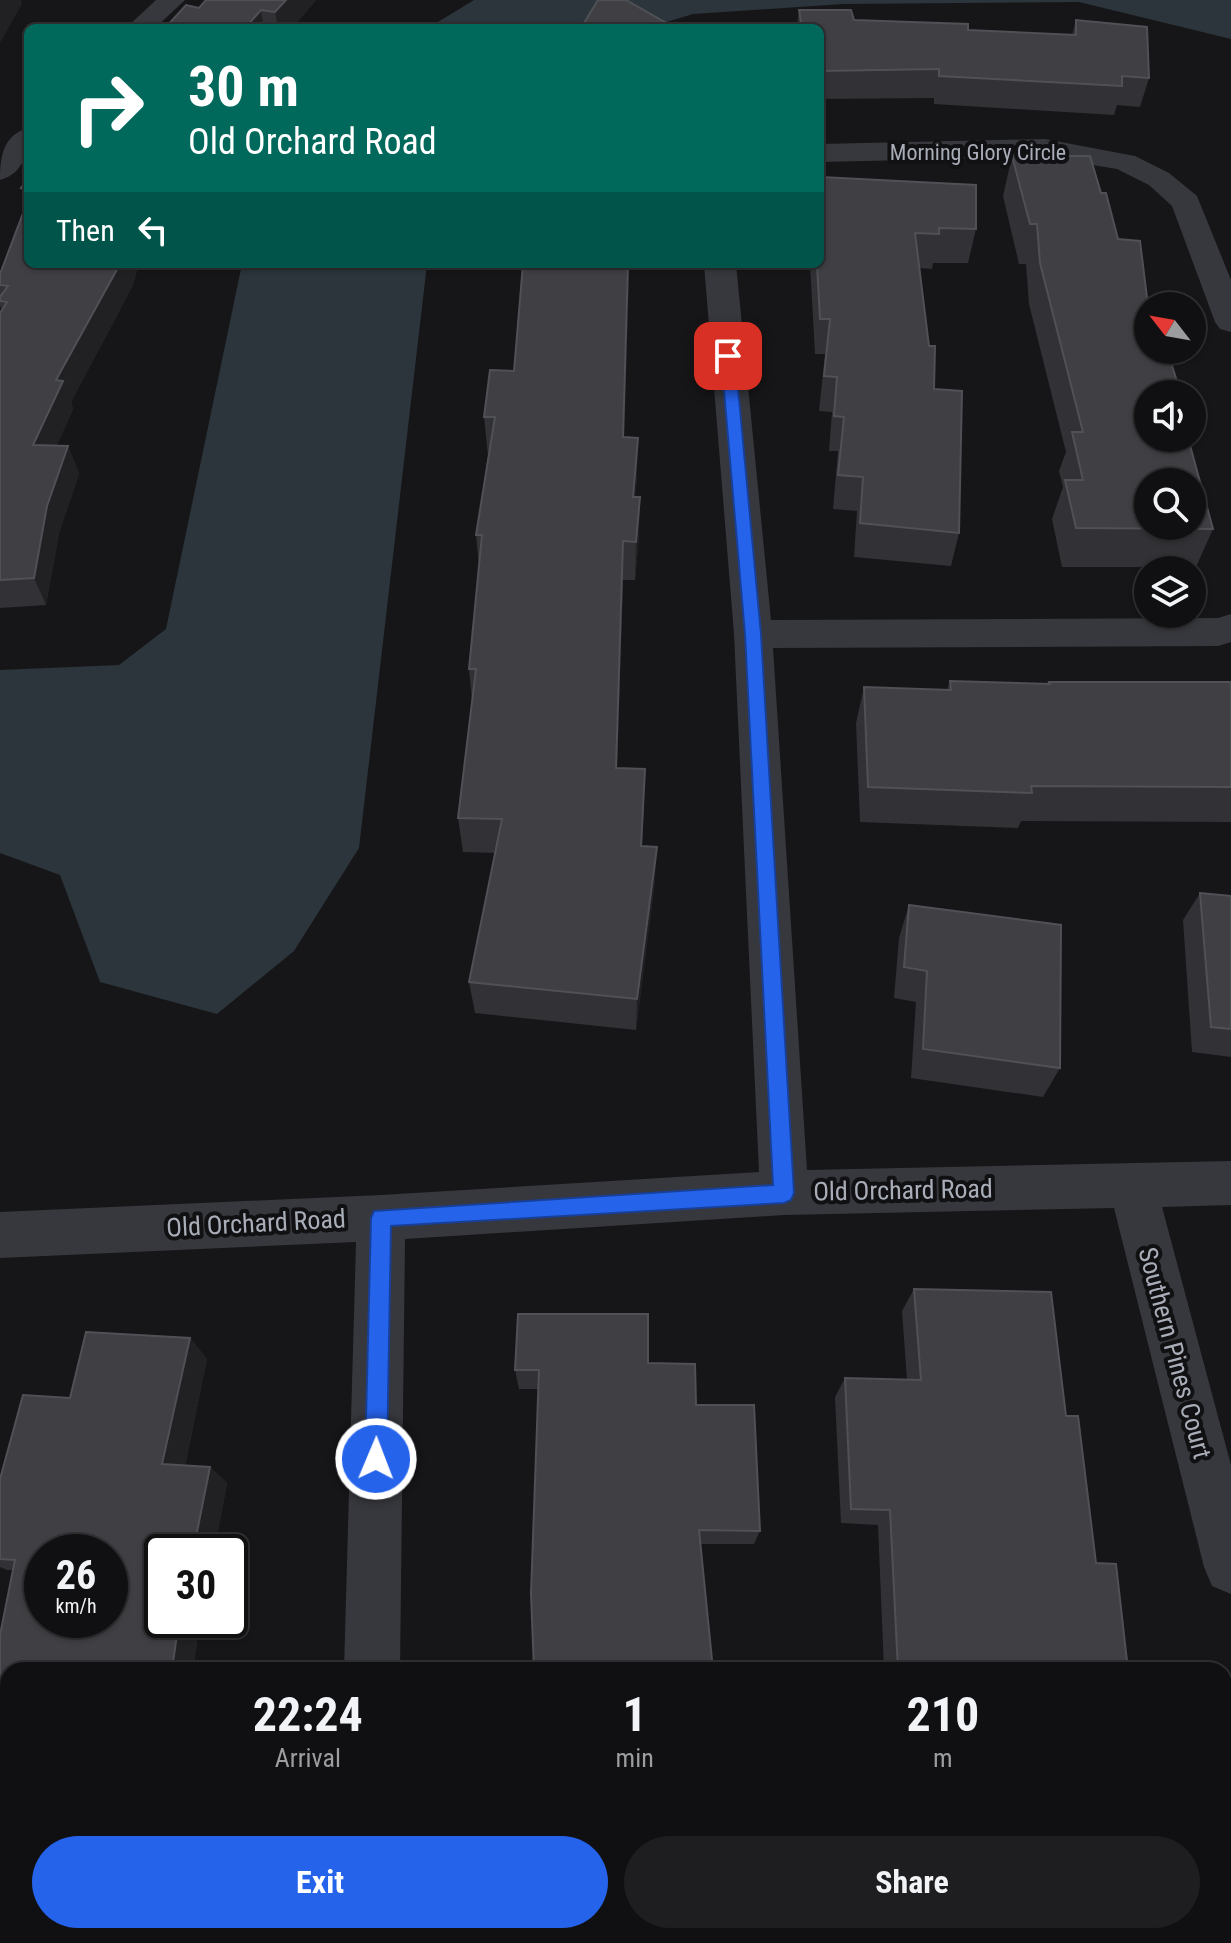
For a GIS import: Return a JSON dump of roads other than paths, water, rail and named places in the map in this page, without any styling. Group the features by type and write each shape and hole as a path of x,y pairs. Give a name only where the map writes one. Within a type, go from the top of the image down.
{"street":[{"path":"144,24 172,0"},
{"path":"0,170 24,142"},
{"name":"Morning Glory Circle","path":"824,153 1045,148 1125,162 1159,179 1186,202 1231,322"},
{"path":"720,268 753,634 784,1193"},
{"path":"753,634 1202,632 1231,628"},
{"name":"Old Orchard Road","path":"0,1235 381,1218 784,1193 1231,1183"},
{"name":"Southern Pines Court","path":"1132,1185 1231,1567"},
{"path":"372,1662 381,1218"}]}
